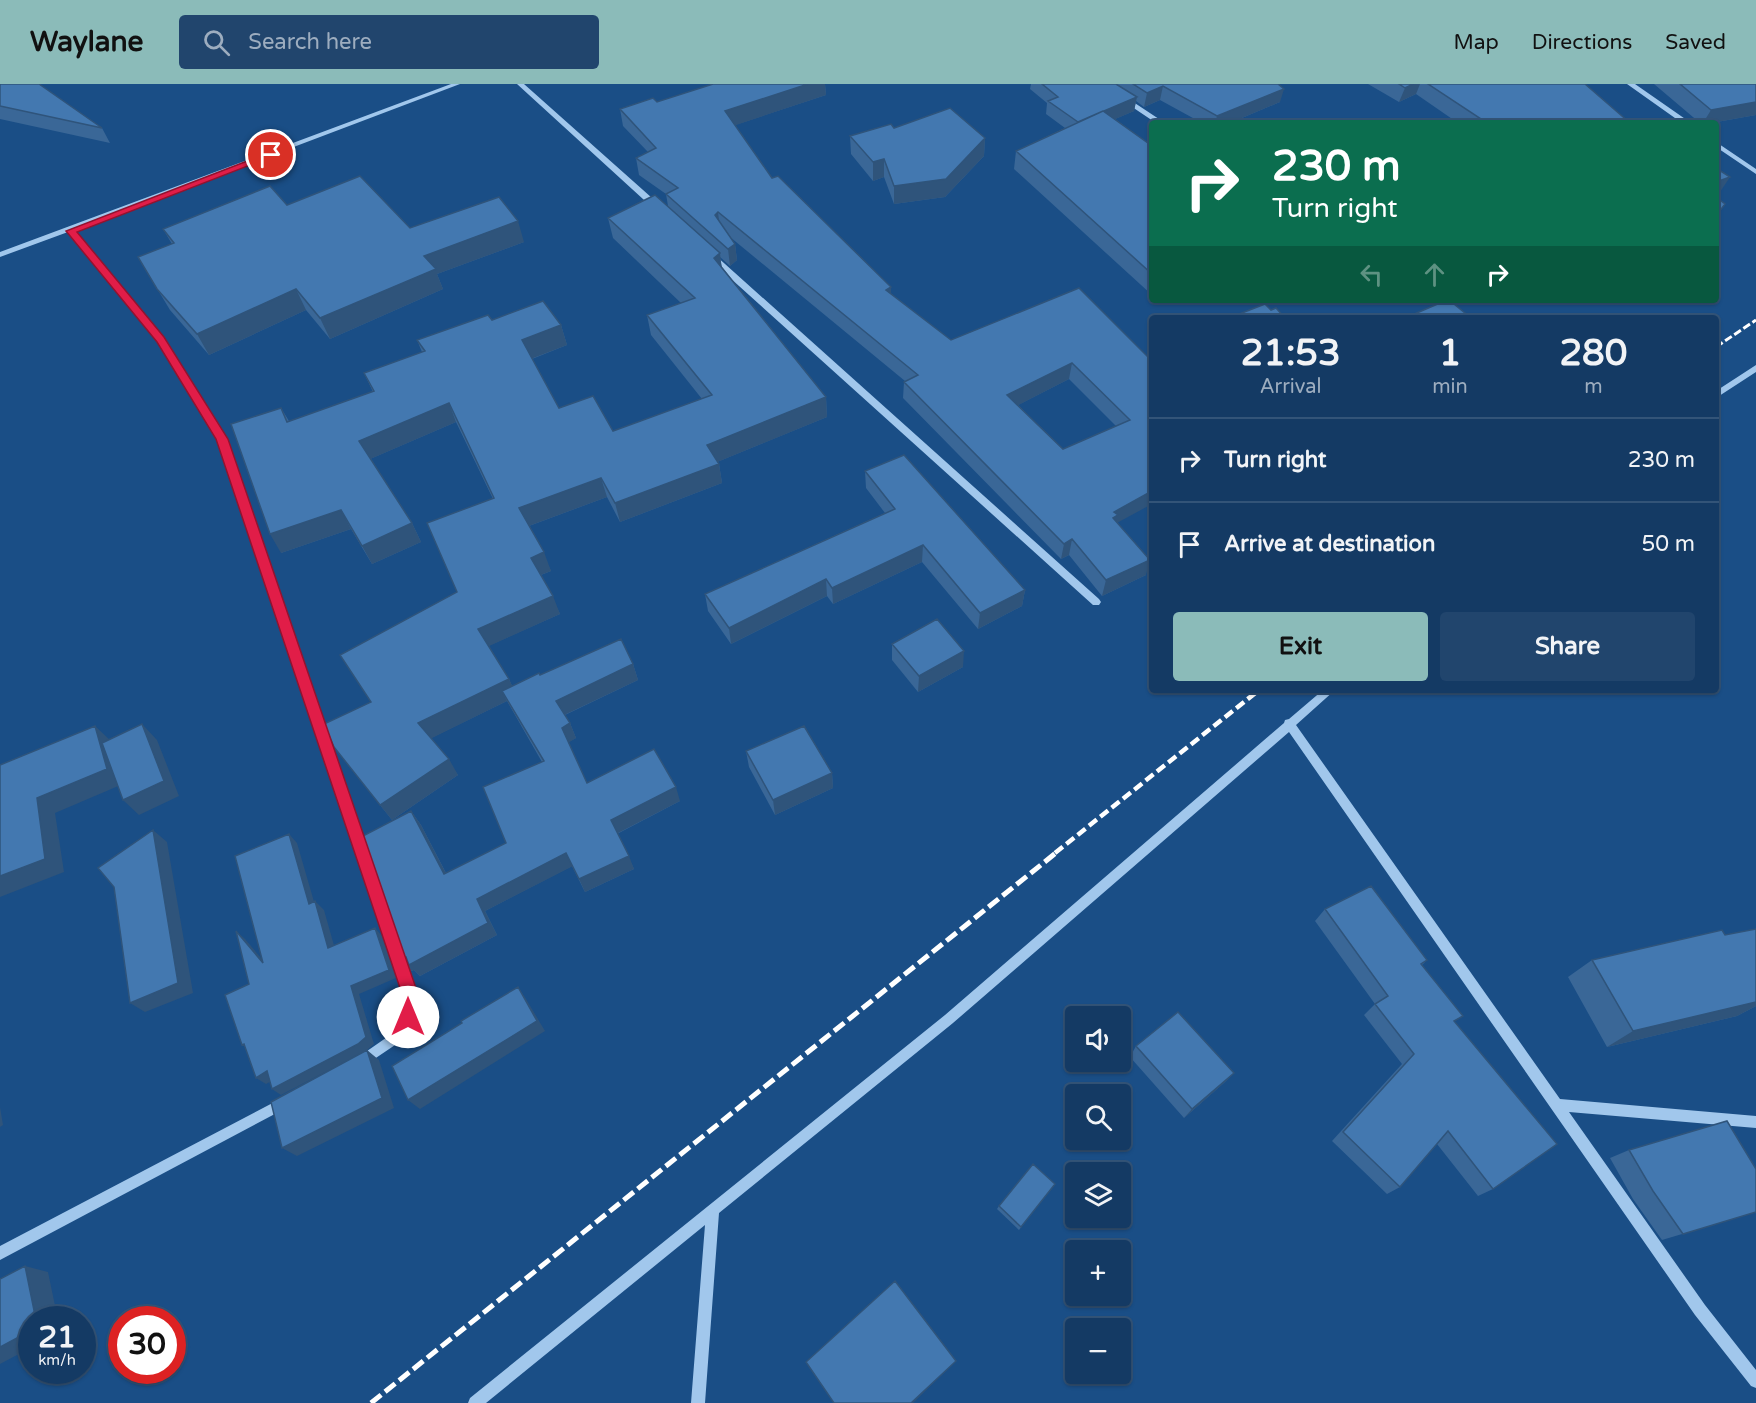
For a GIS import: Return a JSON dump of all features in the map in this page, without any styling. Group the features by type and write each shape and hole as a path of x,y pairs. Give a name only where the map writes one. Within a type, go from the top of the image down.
{"street":[{"path":"0,255 71,231 457,84"},
{"path":"520,84 662,212"},
{"path":"1101,84 1156,120"},
{"path":"1630,84 1683,120"},
{"path":"1719,146 1756,172"},
{"path":"71,231 161,340 222,439 409,991 408,1017 397,1037 371,1057 350,1068"},
{"path":"706,252 1096,603"},
{"path":"1719,393 1756,368"},
{"path":"475,1403 949,1019 1326,693"},
{"path":"1289,723 1700,1310 1756,1381"},
{"path":"0,1253 297,1096"},
{"path":"1557,1105 1756,1122"},
{"path":"698,1403 713,1211"}],"building":[{"path":"0,84 39,84 102,128 0,106"},
{"path":"713,84 808,84 725,111 772,178 778,176 891,287 886,290 951,340 1079,288 1149,358 1149,493 1114,512 1118,515 1113,518 1149,560 1106,580 1072,539 1064,544 904,382 918,375 718,212 715,215 735,244 728,249 666,194 678,188 636,158 656,148 620,109 653,98 657,102","holes":["1072,363 1130,420 1063,449 1007,395"]},
{"path":"1042,84 1116,84 1137,97 1078,122 1048,101 1058,97"},
{"path":"1133,84 1278,84 1284,89 1217,116 1163,86 1147,93"},
{"path":"1399,84 1413,84 1405,88"},
{"path":"1428,84 1585,84 1627,120 1513,120 1482,120"},
{"path":"1680,84 1756,84 1756,102 1711,110"},
{"path":"950,108 985,138 946,179 894,186 884,159 873,162 850,136 891,124 894,128"},
{"path":"1103,111 1149,144 1149,271 1016,151"},
{"path":"1719,170 1730,177 1719,181"},
{"path":"360,176 410,228 499,197 518,221 424,256 436,269 320,318 296,289 197,334 157,289 138,257 174,243 163,229 270,186 287,205"},
{"path":"655,195 720,253 714,258 826,397 707,445 719,464 615,503 601,478 519,508 544,552 531,558 553,596 478,629 509,679 418,723 449,759 380,805 334,747 324,724 371,702 340,655 457,592 427,523 494,498 449,403 359,441 412,523 362,546 341,510 270,534 231,424 281,408 287,422 374,391 364,373 425,351 417,340 488,315 492,320 543,301 561,325 522,340 559,408 593,396 613,431 712,395 647,315 695,298 608,218"},
{"path":"1719,199 1725,204 1719,212"},
{"path":"1440,303 1453,303 1467,315 1412,315"},
{"path":"1265,304 1271,310 1276,308 1282,315 1237,315"},
{"path":"904,455 1025,590 980,613 923,545 832,588 826,579 729,628 705,594 895,509 865,471"},
{"path":"937,619 964,651 919,676 892,644"},
{"path":"621,639 633,664 556,701 570,723 562,728 587,783 654,749 676,787 611,820 629,856 579,879 566,853 477,899 488,923 409,965 406,957 400,960 386,918 389,917 385,905 372,877 359,838 411,811 444,874 506,843 483,787 544,761 502,691"},
{"path":"142,724 164,781 123,800 102,743"},
{"path":"95,726 107,769 37,798 45,859 0,876 0,765"},
{"path":"804,726 832,773 773,800 746,751"},
{"path":"153,830 178,983 130,1003 114,887 98,868"},
{"path":"289,834 309,904 315,901 328,948 375,928 389,970 351,986 366,1037 358,1044 272,1089 267,1071 256,1078 225,995 249,984 236,931 263,963 235,856"},
{"path":"1371,886 1427,960 1421,964 1463,1016 1454,1021 1557,1144 1493,1189 1448,1131 1400,1187 1343,1132 1414,1054 1375,1004 1388,996 1325,909"},
{"path":"1756,929 1756,1002 1633,1031 1592,960 1722,930 1725,935"},
{"path":"518,987 537,1021 408,1100 392,1066"},
{"path":"1178,1012 1234,1073 1192,1109 1136,1046"},
{"path":"367,1050 382,1098 282,1148 271,1102"},
{"path":"1727,1121 1756,1169 1756,1212 1683,1234 1653,1191 1629,1150"},
{"path":"1033,1164 1055,1184 1021,1227 999,1206"},
{"path":"25,1266 33,1306 18,1306 18,1337 0,1347 0,1279"},
{"path":"895,1281 956,1361 911,1403 834,1403 806,1362"}],"railway":[{"path":"1719,345 1756,320"},
{"path":"1055,853 1255,693"},
{"path":"371,1403 1057,852"}],"route":[{"path":"271,155 71,231 161,340 222,439 409,991 408,1017"}]}
